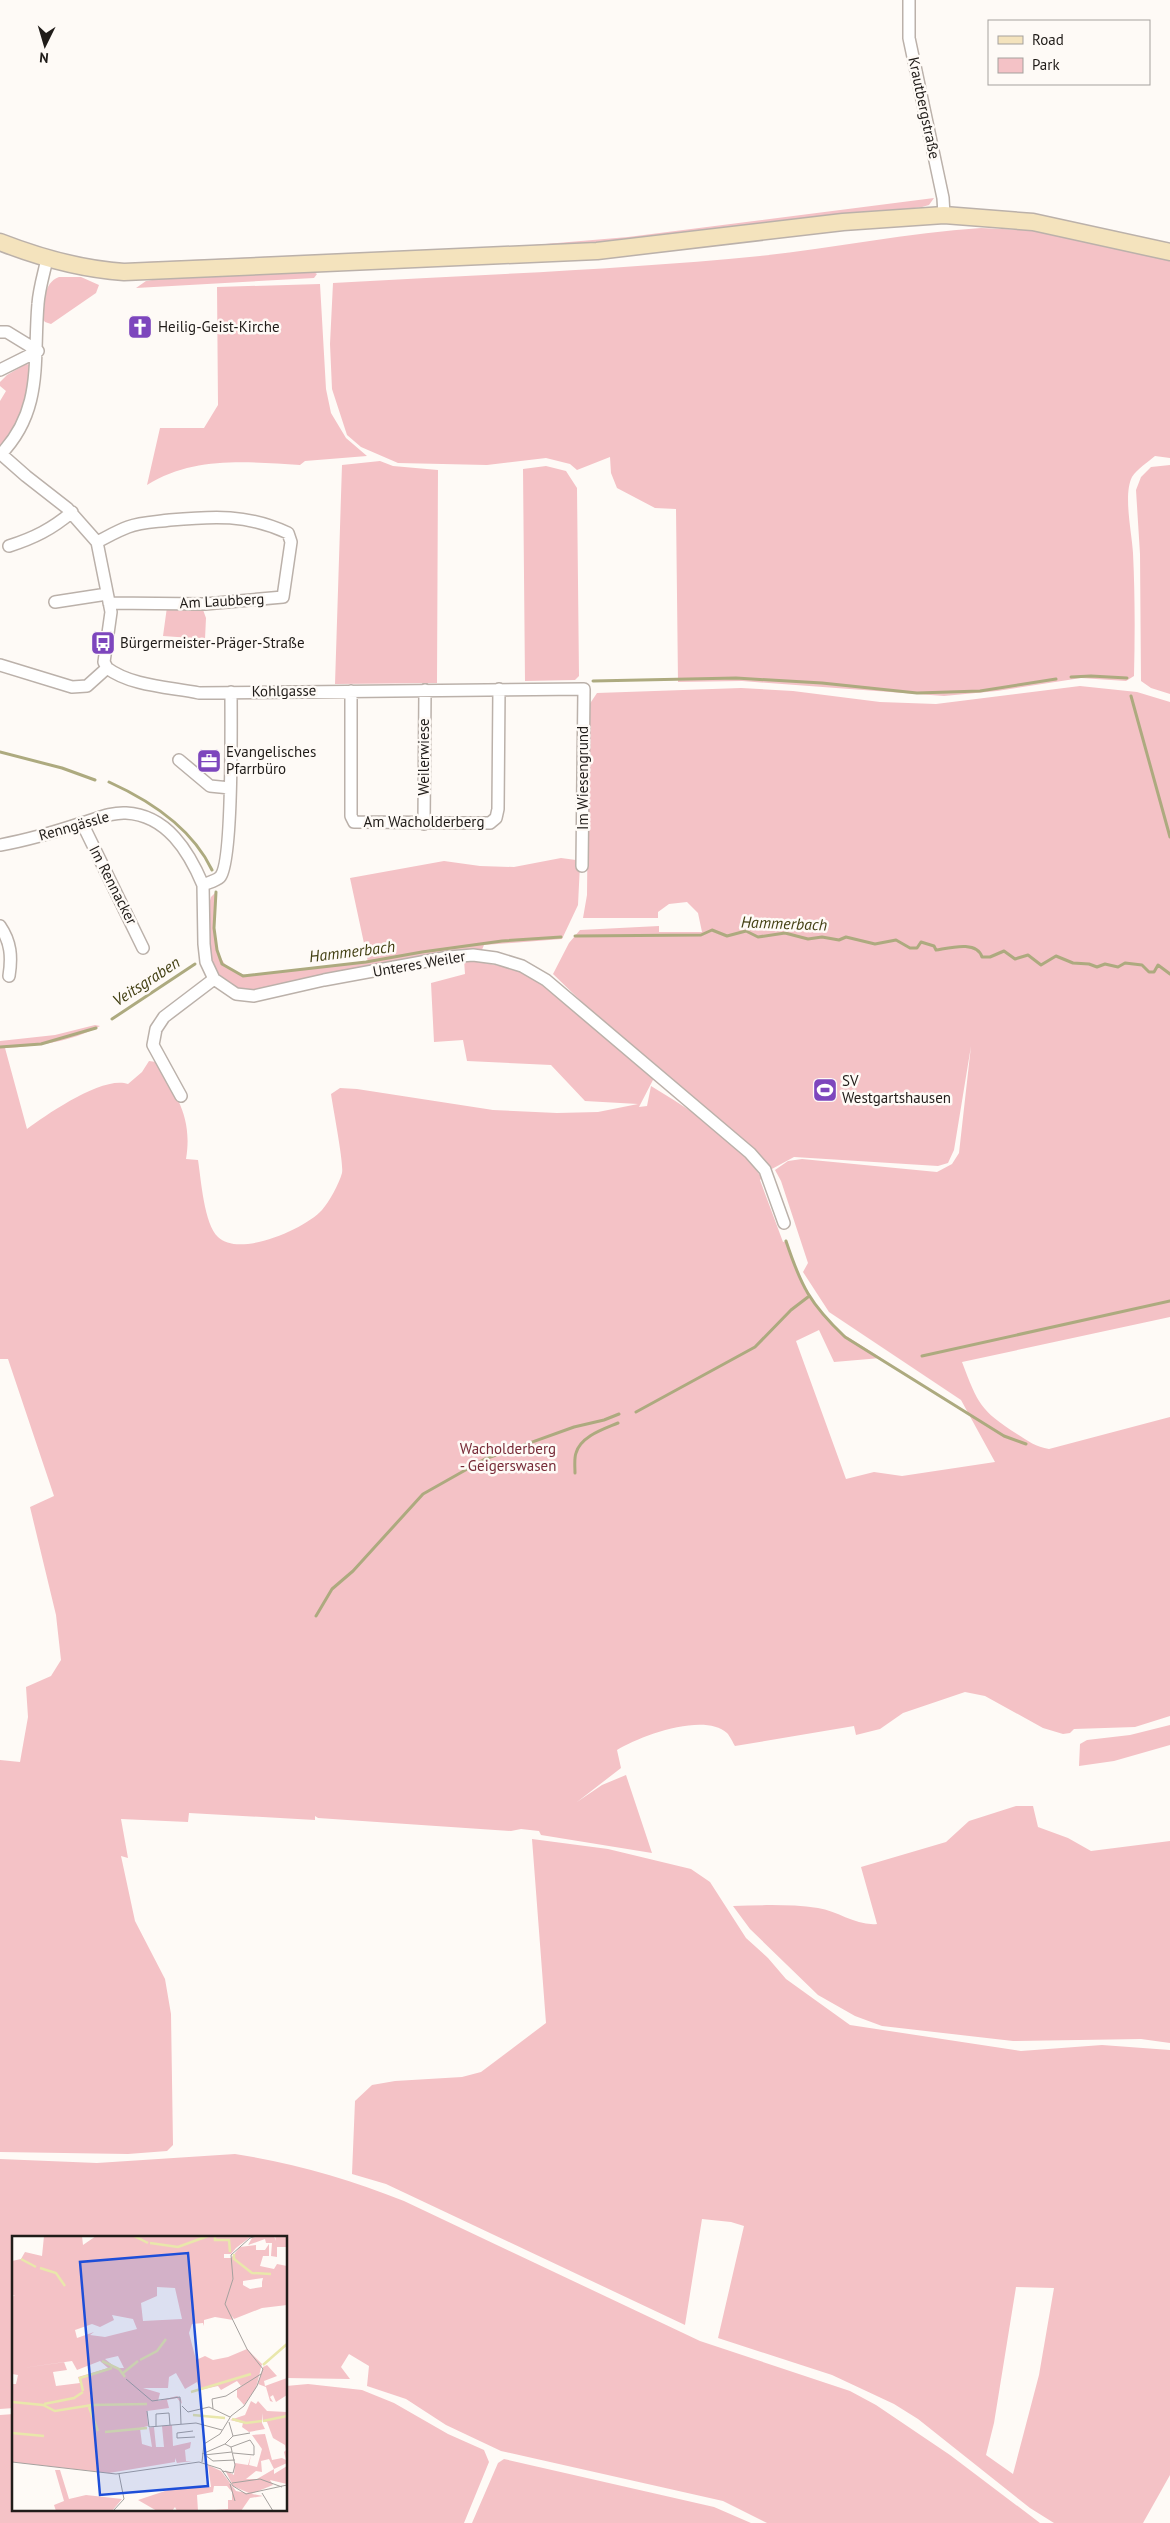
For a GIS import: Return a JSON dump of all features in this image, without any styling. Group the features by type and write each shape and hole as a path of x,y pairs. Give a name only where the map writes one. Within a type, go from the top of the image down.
{"main road":[{"path":"0,242 75,267 124,272 597,251 843,222 944,215 1033,222 1170,252"}],"street":[{"name":"Krautbergstraße","path":"909,0 909,38 944,198 944,215"},
{"path":"0,665 72,687 87,686 107,668 104,662 110,612 97,542 72,512 1,454 23,422 32,398 38,351 38,303 47,259"},
{"path":"2,330 38,351"},
{"path":"0,370 38,351"},
{"path":"9,546 32,539 54,528 72,512"},
{"name":"Am Laubberg","path":"97,542 129,527 144,523 218,516 238,518 274,527 288,534 291,542 283,597 205,604 108,598"},
{"path":"55,602 108,598"},
{"name":"Kohlgasse","path":"107,668 117,676 200,692 584,688"},
{"name":"Im Wiesengrund","path":"582,866 584,688"},
{"name":"Am Wacholderberg","path":"351,691 351,816 354,822 424,824 490,823 496,818 498,809 499,689"},
{"name":"Weilerwiese","path":"424,824 425,690"},
{"path":"181,1096 174,1080 158,1057 153,1045 156,1029 164,1017 214,979 206,962 202,885 220,878 226,865 230,788 231,692"},
{"path":"179,760 210,786 230,788"},
{"name":"Renngässle","path":"0,845 25,840 101,817 126,813 146,818 164,828 182,844 193,863 202,885"},
{"name":"Im Rennacker","path":"82,823 144,948"},
{"path":"0,926 8,941 12,957 10,976"},
{"name":"Unteres Weiler","path":"214,979 236,994 254,996 448,957 473,955 496,958 522,966 546,980 750,1154 765,1170 784,1223"}],"green space":[{"path":"934,198 929,205 922,207 645,242 144,265 145,262 522,246 628,237"},
{"path":"981,228 1048,231 1170,261 1170,458 1155,456 1134,474 1129,485 1128,504 1133,553 1135,614 1134,676 1126,681 1081,678 997,691 944,696 742,681 678,682 676,509 655,508 617,488 611,473 610,457 577,470 570,464 546,458 487,465 398,463 361,447 347,435 332,389 330,344 333,283 600,269 707,261 788,253 926,233"},
{"path":"312,271 317,274 314,278 136,288 146,281 164,278"},
{"path":"59,277 81,277 99,285 96,293 51,324 45,322 42,318 44,300 50,284"},
{"path":"320,284 326,389 331,413 346,438 367,456 305,461 300,465 241,462 202,465 183,469 147,485 160,428 204,428 218,405 217,287"},
{"path":"26,364 32,365 22,408 13,428 0,446 0,401 6,391 0,386 0,382 7,375"},
{"path":"380,461 393,466 438,470 437,683 335,684 342,465"},
{"path":"1170,465 1170,694 1151,688 1141,681 1140,554 1136,490 1141,477 1151,467"},
{"path":"546,466 566,471 577,488 579,676 575,680 525,681 523,469"},
{"path":"167,607 202,607 206,618 205,639 163,636"},
{"name":"Wacholderberg - Geigerswasen","path":"1080,686 1137,692 1170,702 1170,1317 962,1362 972,1388 988,1412 995,1419 1025,1439 1044,1448 1049,1449 1170,1417 1170,1716 1135,1727 1074,1729 1070,1733 1063,1734 1043,1728 985,1696 965,1692 903,1713 880,1729 856,1735 854,1726 735,1746 727,1733 717,1727 688,1725 672,1728 641,1738 617,1750 621,1768 577,1802 602,1785 626,1775 652,1853 541,1835 539,1831 521,1829 511,1831 318,1818 315,1816 315,1820 189,1813 188,1822 121,1819 128,1858 121,1856 135,1921 165,1979 171,2014 173,2145 167,2151 128,2154 0,2152 0,1760 20,1762 28,1717 26,1687 51,1676 61,1660 56,1615 30,1507 54,1496 8,1359 0,1359 0,1041 55,1035 95,1025 100,1026 77,1036 54,1042 5,1048 27,1129 61,1106 91,1090 105,1085 128,1084 142,1072 149,1061 156,1062 181,1107 187,1131 186,1159 198,1160 206,1212 213,1231 218,1237 228,1243 256,1243 302,1225 322,1210 333,1193 341,1177 342,1168 331,1094 340,1088 493,1110 557,1113 598,1112 638,1104 585,1101 551,1065 467,1061 463,1040 434,1042 431,983 465,974 464,960 497,965 527,974 546,984 654,1078 639,1107 647,1106 651,1086 712,1126 739,1150 762,1178 760,1180 783,1242 786,1241 805,1291 840,1332 881,1358 834,1362 819,1330 796,1341 846,1479 874,1472 902,1476 995,1462 961,1400 829,1312 803,1272 808,1263 781,1181 775,1170 788,1161 802,1159 937,1172 952,1164 959,1153 971,1046 954,1150 948,1163 938,1166 794,1157 770,1170 766,1161 760,1160 677,1083 670,1083 669,1076 584,1004 553,974 569,943 580,930 659,926 659,932 702,932 698,913 687,902 669,904 658,912 658,918 583,918 587,895 589,705 597,693 741,688 793,691 880,702 936,704"},
{"path":"561,858 576,860 580,864 578,905 562,939 484,945 481,952 252,994 235,988 222,980 215,972 210,961 208,949 209,904 211,897 215,893 215,929 220,956 229,968 248,976 368,962 350,878 444,861 480,866 514,867"},
{"path":"1170,1725 1170,1745 1114,1761 1079,1766 1080,1744 1087,1740 1130,1735"},
{"path":"1016,1806 1033,1806 1038,1827 1068,1838 1091,1851 1170,1841 1170,2043 1141,2039 1013,2041 882,2026 855,2016 818,1995 750,1929 733,1906 786,1905 818,1908 854,1921 877,1924 861,1867 946,1842 969,1821"},
{"path":"532,1839 608,1849 691,1869 710,1882 746,1938 768,1958 786,1979 850,2025 1021,2051 1102,2045 1170,2050 1170,2475 1143,2523 1054,2523 1030,2508 918,2419 894,2404 832,2375 718,2338 744,2226 731,2222 702,2219 685,2325 386,2184 352,2174 355,2101 372,2085 395,2081 462,2077 481,2072 546,2023","holes":["1016,2287 1054,2288 1039,2375 1013,2474 986,2455 994,2423"]},
{"path":"235,2154 321,2173 404,2201 700,2341 850,2391 876,2405 950,2455 1040,2523 767,2523 723,2501 501,2451 446,2425 406,2399 367,2386 369,2366 349,2354 341,2367 350,2379 288,2378 288,2236 12,2236 12,2408 0,2409 0,2159 97,2163"},
{"path":"308,2384 362,2390 394,2403 448,2434 484,2450 489,2462 464,2523 0,2523 0,2415 12,2414 12,2510 288,2510 288,2386"},
{"path":"504,2459 714,2507 751,2523 472,2523 498,2463"}],"waterway":[{"path":"1071,677 1127,678"},
{"path":"593,681 736,678 822,683 917,693 980,691 1056,679"},
{"path":"1131,696 1170,837"},
{"name":"Hammerbach","path":"0,752 62,768 95,780"},
{"name":"Hammerbach","path":"109,782 140,798 169,817 193,841 204,855 212,870"},
{"name":"Hammerbach","path":"216,892 214,928 217,950 222,964 243,976 366,962 502,941 561,937"},
{"name":"Hammerbach","path":"575,936 701,935 712,930 727,936 746,931 758,937 785,933 808,939 822,937 839,940 846,937 875,944 896,940 910,948 917,948 921,942 934,946 936,950 962,946 975,948 982,957 990,957 1004,951 1015,959 1028,955 1041,965 1056,956 1073,963 1089,964 1097,967 1105,964 1118,967 1125,963 1142,965 1149,972 1154,972 1158,965 1170,974"},
{"name":"Veitsgraben","path":"112,1019 195,964"},
{"name":"Veitsgraben","path":"0,1047 41,1044 96,1028"},
{"path":"786,1241 808,1294 823,1314 845,1337 1004,1436 1026,1444"},
{"path":"636,1412 755,1347 791,1310 808,1297"},
{"path":"922,1356 1170,1301"},
{"path":"316,1616 332,1589 353,1571 423,1494 485,1459 574,1427 604,1420 619,1414"},
{"path":"575,1473 575,1455 583,1442 594,1434 618,1423"}],"place":[{"name":"Heilig-Geist-Kirche","path":"140,327"},
{"name":"Bürgermeister-Präger-Straße","path":"103,643"},
{"name":"Evangelisches Pfarrbüro","path":"209,761"},
{"name":"SV Westgartshausen","path":"825,1090"}]}
